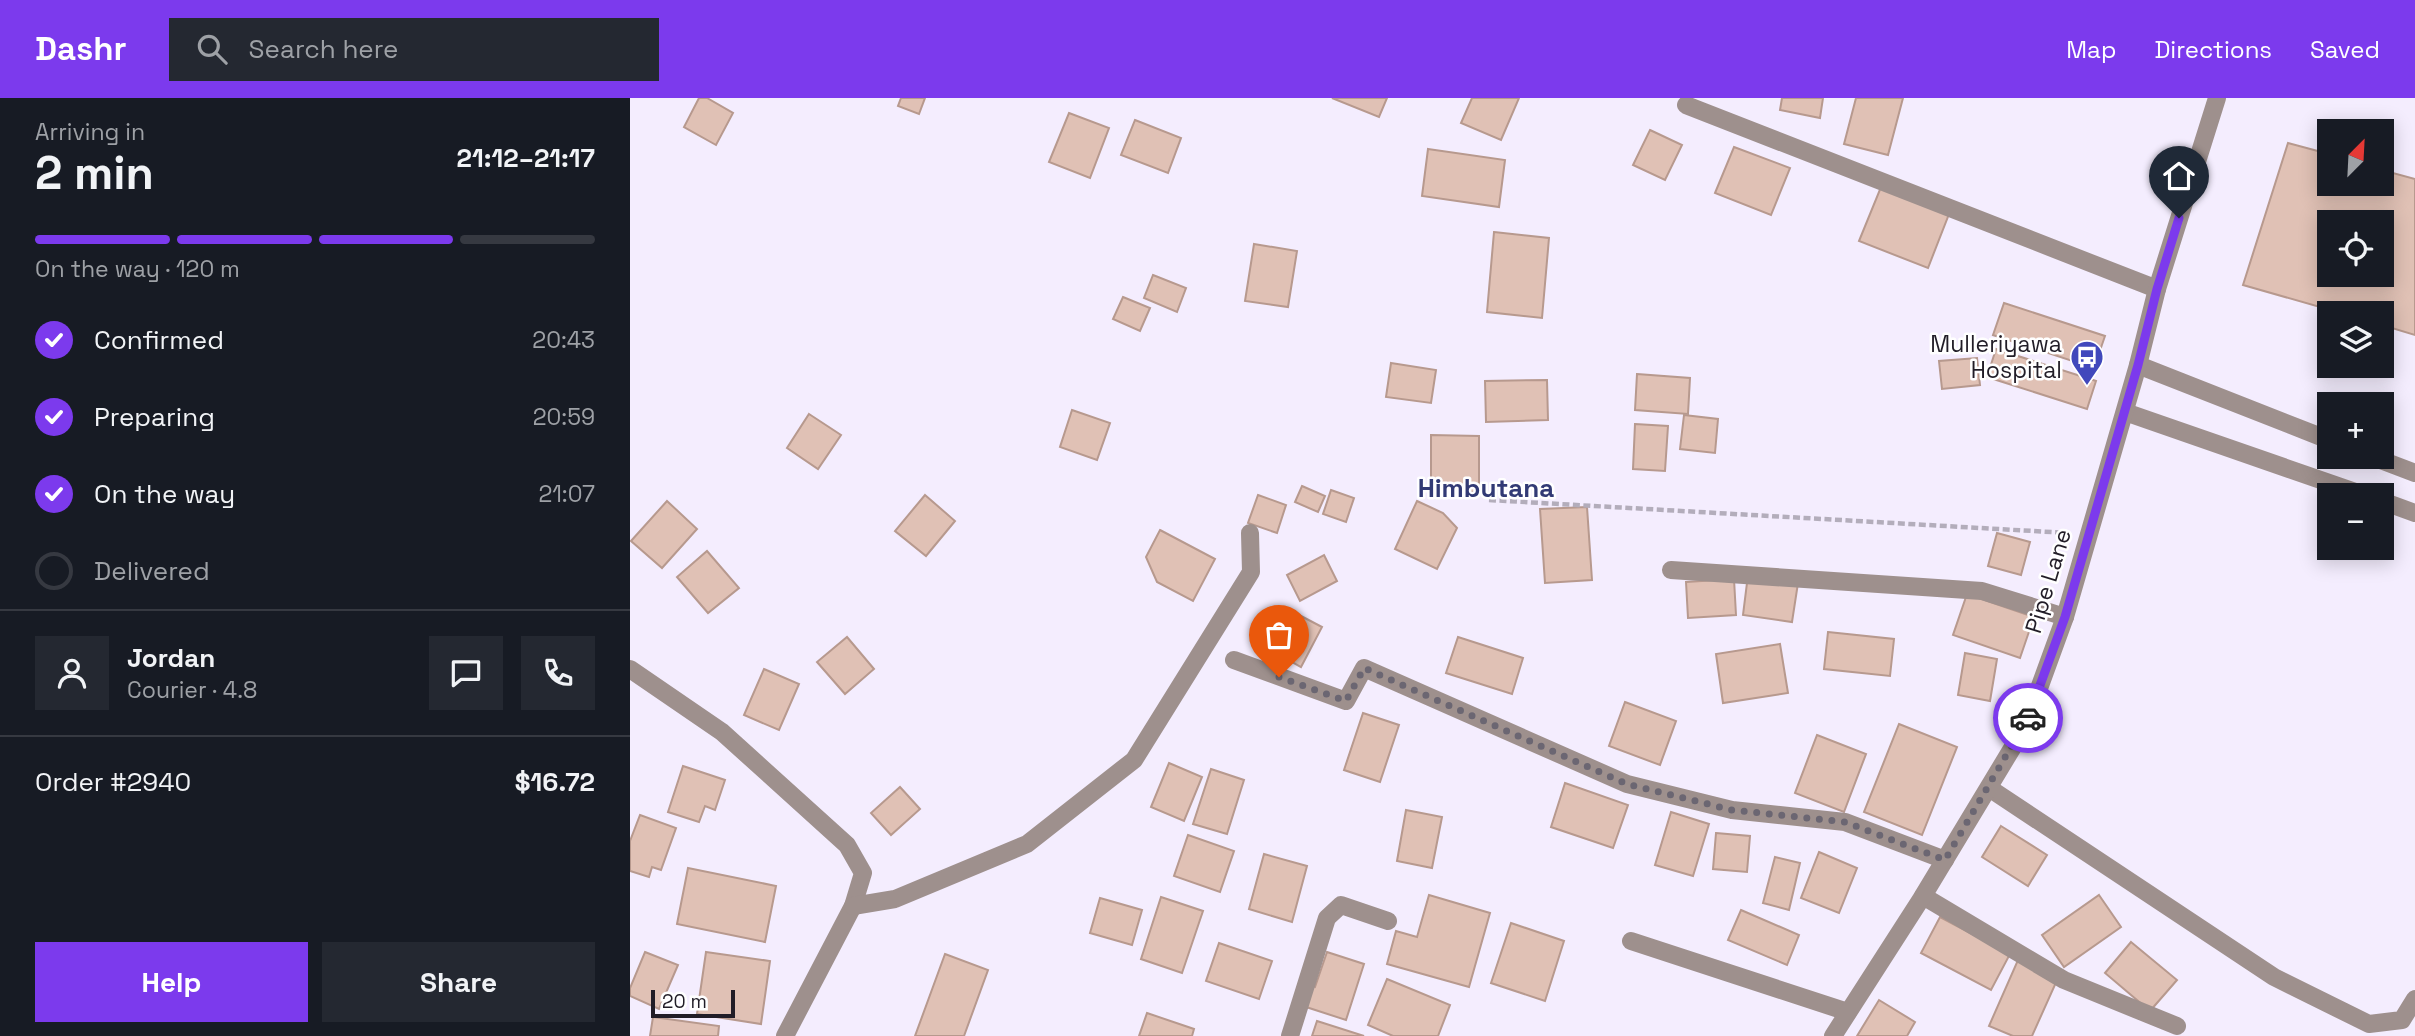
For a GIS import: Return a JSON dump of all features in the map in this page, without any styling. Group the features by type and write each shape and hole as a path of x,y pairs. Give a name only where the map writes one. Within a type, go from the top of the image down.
{"street":[{"name":"Pipe Lane","path":"1833,1036 1923,896 2025,727 2065,617 2125,412 2157,289 2217,98"},
{"path":"1686,105 2157,289"},
{"path":"2138,365 2317,435"},
{"path":"2125,412 2329,483"},
{"path":"2394,465 2415,473"},
{"path":"2394,505 2415,513"},
{"path":"853,906 895,899 1027,844 1134,760 1251,572 1250,533"},
{"path":"1671,570 1982,591 2065,617"},
{"path":"1234,660 1346,701 1364,668 1627,784 1732,810 1845,822 1945,860"},
{"path":"630,669 722,732 848,845 863,873 853,906 785,1036"},
{"path":"1989,788 2274,978 2370,1024 2402,1020 2415,999"},
{"path":"1923,896 2064,980 2176,1026"},
{"path":"1290,1036 1327,918 1341,905 1388,921"},
{"path":"1631,941 1849,1012"}],"path":[{"path":"1489,500 2088,534"}],"building":[{"path":"699,98 707,98 733,113 716,145 684,127"},
{"path":"901,98 925,98 919,114 898,106"},
{"path":"1332,98 1387,98 1379,117"},
{"path":"1472,98 1519,98 1501,140 1461,123"},
{"path":"1782,98 1823,98 1820,118 1780,110"},
{"path":"1856,98 1903,98 1888,155 1844,144"},
{"path":"1069,113 1109,128 1090,178 1049,162"},
{"path":"1135,120 1181,138 1168,173 1121,155"},
{"path":"1650,130 1682,145 1665,180 1633,165"},
{"path":"2288,143 2317,151 2317,196 2394,196 2394,173 2415,179 2415,335 2394,329 2394,301 2317,301 2317,306 2243,285"},
{"path":"1734,147 1790,168 1771,215 1715,193"},
{"path":"1428,149 1505,160 1499,207 1422,196"},
{"path":"1881,187 1949,214 1928,268 1859,241"},
{"path":"1494,232 1549,238 1542,318 1487,312"},
{"path":"1254,244 1297,251 1288,307 1245,301"},
{"path":"1153,275 1186,288 1177,312 1144,298"},
{"path":"1123,297 1150,308 1140,331 1113,319"},
{"path":"2004,303 2105,336 2094,368 1993,335"},
{"path":"1996,349 2096,381 2087,409 1987,377"},
{"path":"1977,358 1980,385 1942,389 1939,361"},
{"path":"1391,363 1436,370 1431,403 1386,397"},
{"path":"1637,374 1690,378 1688,414 1635,410"},
{"path":"1547,380 1548,420 1486,422 1485,381"},
{"path":"1072,410 1110,423 1097,460 1060,447"},
{"path":"809,414 841,435 818,469 787,448"},
{"path":"1684,415 1718,419 1715,453 1680,449"},
{"path":"1635,424 1668,426 1665,471 1633,469"},
{"path":"1431,435 1479,436 1479,492 1431,492"},
{"path":"1302,486 1325,496 1318,512 1295,502"},
{"path":"1331,490 1354,498 1346,522 1323,514"},
{"path":"925,495 955,521 926,556 895,531"},
{"path":"1258,495 1286,505 1277,533 1248,523"},
{"path":"667,501 697,529 662,568 631,541"},
{"path":"1417,501 1443,513 1457,528 1437,569 1395,549"},
{"path":"1587,507 1592,580 1545,583 1540,509"},
{"path":"1160,530 1215,559 1193,601 1157,582 1146,557"},
{"path":"1997,533 2030,542 2021,575 1988,566"},
{"path":"707,551 739,588 708,613 677,577"},
{"path":"1324,555 1337,581 1300,601 1287,575"},
{"path":"1748,575 1798,583 1792,622 1743,615"},
{"path":"1734,579 1736,615 1688,618 1686,582"},
{"path":"1967,594 2034,617 2020,658 1953,635"},
{"path":"1284,607 1322,627 1301,667 1262,645"},
{"path":"1828,632 1894,639 1890,676 1824,669"},
{"path":"847,637 874,669 845,694 817,662"},
{"path":"1458,637 1523,658 1512,694 1446,673"},
{"path":"1780,644 1788,693 1723,703 1716,654"},
{"path":"1965,653 1997,659 1990,701 1958,695"},
{"path":"764,669 799,684 779,730 744,715"},
{"path":"1625,702 1676,721 1660,765 1609,746"},
{"path":"1363,713 1399,725 1380,782 1344,770"},
{"path":"1899,724 1957,747 1922,835 1864,812"},
{"path":"1817,735 1866,754 1844,812 1795,793"},
{"path":"1169,763 1202,777 1184,821 1151,807"},
{"path":"683,766 725,780 715,810 705,806 699,822 668,812"},
{"path":"1211,769 1244,780 1227,834 1193,824"},
{"path":"1565,783 1628,805 1613,848 1551,827"},
{"path":"900,787 920,809 891,835 871,813"},
{"path":"1406,810 1442,817 1432,868 1397,861"},
{"path":"1671,812 1709,824 1693,876 1655,865"},
{"path":"640,815 676,828 661,870 652,867 649,877 630,871 630,841"},
{"path":"2001,826 2047,855 2028,886 1982,857"},
{"path":"1716,833 1750,836 1747,872 1713,869"},
{"path":"1188,835 1234,851 1220,892 1174,876"},
{"path":"1819,852 1857,868 1839,913 1801,898"},
{"path":"1264,854 1307,866 1292,922 1249,909"},
{"path":"1775,857 1800,863 1789,910 1763,903"},
{"path":"688,868 776,886 765,942 677,924"},
{"path":"1429,895 1490,913 1469,987 1387,964 1396,931 1417,937"},
{"path":"2099,895 2121,927 2064,967 2042,935"},
{"path":"1161,897 1203,911 1182,973 1141,959"},
{"path":"1100,898 1142,910 1132,945 1090,933"},
{"path":"1741,910 1799,935 1787,965 1728,940"},
{"path":"1940,917 2010,954 1991,990 1921,953"},
{"path":"1511,923 1564,941 1545,1001 1491,983"},
{"path":"2131,942 2177,980 2150,1011 2105,973"},
{"path":"1219,943 1272,961 1259,999 1206,981"},
{"path":"645,952 678,965 659,1009 630,996 630,988"},
{"path":"706,952 770,961 761,1024 697,1014"},
{"path":"1327,952 1364,964 1346,1020 1300,1005 1308,984 1315,987"},
{"path":"945,954 988,970 964,1036 915,1036"},
{"path":"2018,960 2058,978 2032,1036 2013,1036 1989,1026"},
{"path":"1387,979 1450,1005 1438,1036 1393,1036 1368,1025"},
{"path":"1879,1000 1915,1022 1907,1036 1857,1036"},
{"path":"1147,1013 1194,1029 1192,1036 1139,1036"},
{"path":"653,1017 719,1026 718,1036 650,1036"},
{"path":"1317,1021 1364,1036 1312,1036"}],"way so far":[{"path":"1279,677 1346,701 1364,668 1627,784 1732,810 1845,822 1945,860 2028,718"}],"place":[{"name":"Mulleriyawa Hospital","path":"2087,387"}],"district":[{"name":"Himbutana","path":"1486,488"}],"route":[{"path":"2028,718 2065,617 2179,218"}]}
